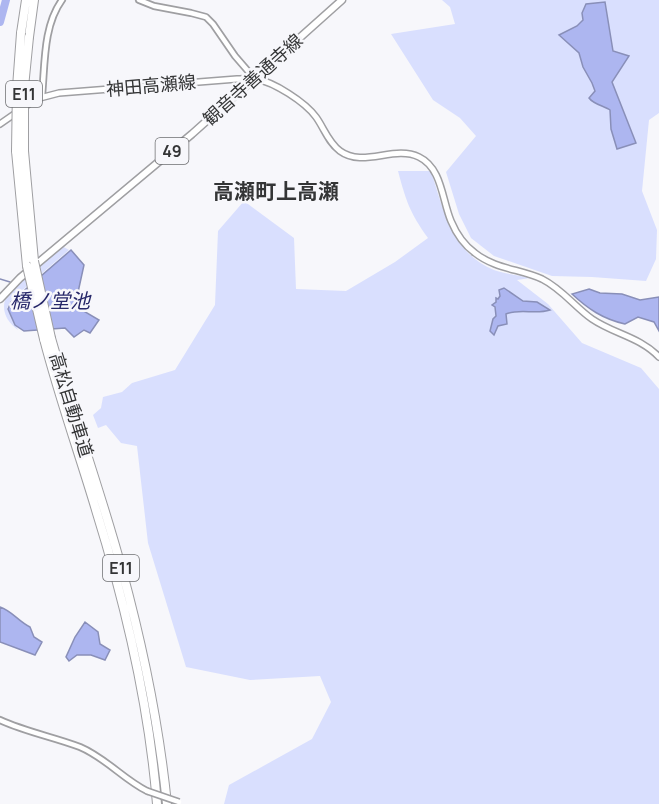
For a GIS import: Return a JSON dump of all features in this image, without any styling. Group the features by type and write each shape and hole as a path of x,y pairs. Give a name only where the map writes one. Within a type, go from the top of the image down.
{"highway":[{"name":"高松自動車道","path":"25,35 26,0"},
{"name":"高松自動車道","path":"34,0 25,35 17,87 30,264 56,384 96,510 128,624 147,713 157,804"},
{"name":"高松自動車道","path":"47,339 122,570 147,676 168,804"}],"main road":[{"name":"観音寺善通寺線","path":"0,299 27,271 168,154 342,0"},
{"name":"神田高瀬線","path":"0,124 19,109 42,96 254,78 267,82 309,108 329,139 341,152 357,157 412,154 426,162 437,177 454,228 464,243 477,255 496,265 543,280 591,318 642,342 659,357"}],"street":[{"path":"42,96 53,13 62,0"},
{"path":"139,0 154,6 206,18 254,78"},
{"path":"0,720 14,727 80,747 97,756 129,781 147,791 179,802"}],"shaded area":[{"path":"442,0 659,0 659,113 649,120 642,191 657,230 656,259 646,281 552,276 494,256 471,238 459,214 446,172 476,136 460,118 433,100 391,34 455,24 450,7","holes":["605,2 613,51 629,56 612,82 636,142 611,130 610,110 602,104 592,102 595,91 579,53 559,35 577,26"]},
{"path":"398,171 431,171 445,215 459,242 469,253 480,263 494,270 530,278 517,280 548,304 582,343 641,368 659,389 659,804 224,804 229,785 312,739 331,702 320,676 250,680 186,667 148,543 137,446 121,443 106,425 98,428 93,415 101,408 103,397 122,392 132,383 175,370 215,305 218,231 244,201 294,238 296,289 346,291 395,262 428,238 409,206"},
{"path":"62,246 69,250 11,300 7,308 18,330 5,314 4,305 7,295"}],"water":[{"path":"605,2 613,51 629,56 612,82 636,143 617,149 611,129 610,110 589,98 595,91 579,53 559,35 577,26 583,20 582,13 586,4"},
{"name":"橋ノ堂池","path":"71,250 84,265 75,306 99,320 90,333 84,330 74,337 65,328 24,331 15,325 8,309 11,302"},
{"path":"504,288 523,301 537,302 550,310 506,314 507,324 498,326 494,335 490,331 496,316 495,307 492,305 500,296 499,290"},
{"path":"589,289 600,293 622,294 640,300 659,297 659,331 654,322 638,317 625,324 610,319 590,309 572,294"},
{"path":"0,607 30,627 34,637 42,642 35,655 0,642"},
{"path":"85,622 98,632 100,644 110,650 105,660 91,655 77,655 69,661 66,657"}],"waterway":[{"path":"0,22 6,0"},
{"path":"0,279 10,282"}],"district":[{"name":"高瀬町上高瀬","path":"276,192"}]}
